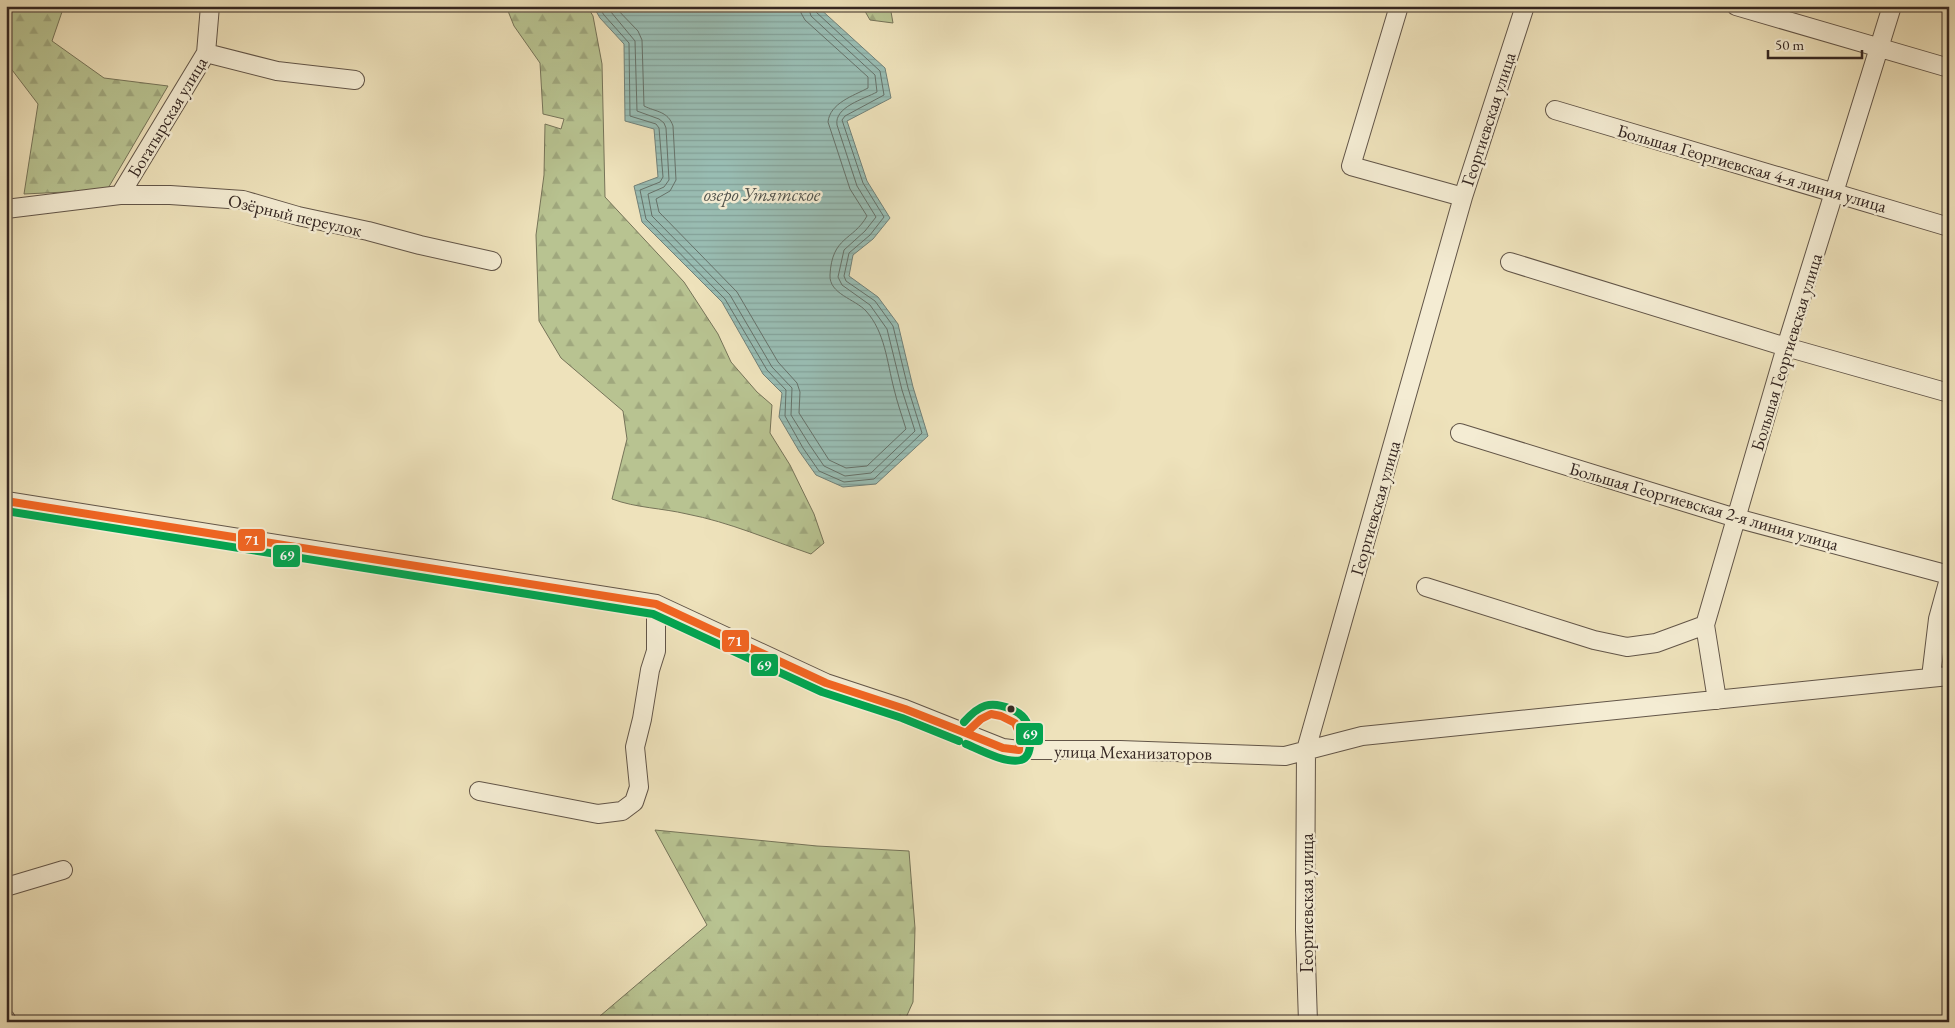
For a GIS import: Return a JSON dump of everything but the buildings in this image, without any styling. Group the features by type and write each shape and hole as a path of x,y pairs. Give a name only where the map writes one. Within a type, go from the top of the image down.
{"street":[{"name":"Богатырская улица","path":"120,196 206,53 210,6"},
{"path":"1399,6 1351,166 1463,198"},
{"name":"Георгиевская улица","path":"1308,1022 1305,930 1306,750 1463,198 1525,6"},
{"path":"1736,6 1949,68"},
{"name":"Большая Георгиевская улица","path":"1717,700 1705,625 1786,347 1892,6"},
{"path":"206,53 277,71 355,80"},
{"name":"Большая Георгиевская 4-я линия улица","path":"1556,110 1949,227"},
{"name":"Озёрный переулок","path":"6,208 120,196 170,195 243,200 298,216 492,261"},
{"path":"1510,262 1786,347 1949,393"},
{"name":"Большая Георгиевская 2-я линия улица","path":"1460,433 1736,518 1949,575"},
{"name":"улица Механизаторов","path":"6,501 656,604 826,683 905,708 1003,748 1019,750 1120,750 1285,756 1362,736 1940,677"},
{"path":"1940,677 1938,619 1949,579"},
{"path":"1426,587 1594,640 1627,647 1656,643 1705,625"},
{"path":"479,792 598,814 622,812 634,802 639,787 635,747 642,719 650,670 656,651 656,604"},
{"path":"6,887 63,870"}],"green space":[{"path":"6,6 64,6 52,41 104,78 168,86 107,190 24,194 38,104 6,62"},
{"path":"506,6 587,6 593,16 602,64 605,197 684,282 718,334 731,362 757,392 772,405 770,433 790,465 814,514 824,543 811,554 703,517 612,499 627,439 623,411 561,358 539,321 536,235 544,175 545,124 561,129 564,119 543,114 540,63 514,26"},
{"path":"862,6 890,6 893,23 870,20"},
{"path":"655,830 817,846 909,851 915,928 913,1002 904,1022 603,1022 600,1016 707,925"}],"water":[{"name":"озеро Утятское","path":"593,6 817,6 885,68 891,98 847,121 867,181 890,218 873,239 853,255 849,276 878,297 898,324 913,387 928,436 876,484 843,487 816,475 779,417 782,393 763,374 722,302 642,222 634,186 658,177 654,129 625,121 624,44 600,18"}],"transit line":[{"name":"71","path":"6,501 656,604 826,683 905,709 966,733"},
{"name":"69","path":"6,511 653,614 822,692 902,718 959,741"},
{"name":"69","path":"964,722 980,708 991,705 1004,706 1016,711 1023,717 1028,725 1030,736 1028,753 1025,758 1015,761 986,753 966,744"},
{"name":"71","path":"991,714 1001,716 1015,723 1020,735 1019,750 1003,748 966,733 981,719 991,714"}]}
